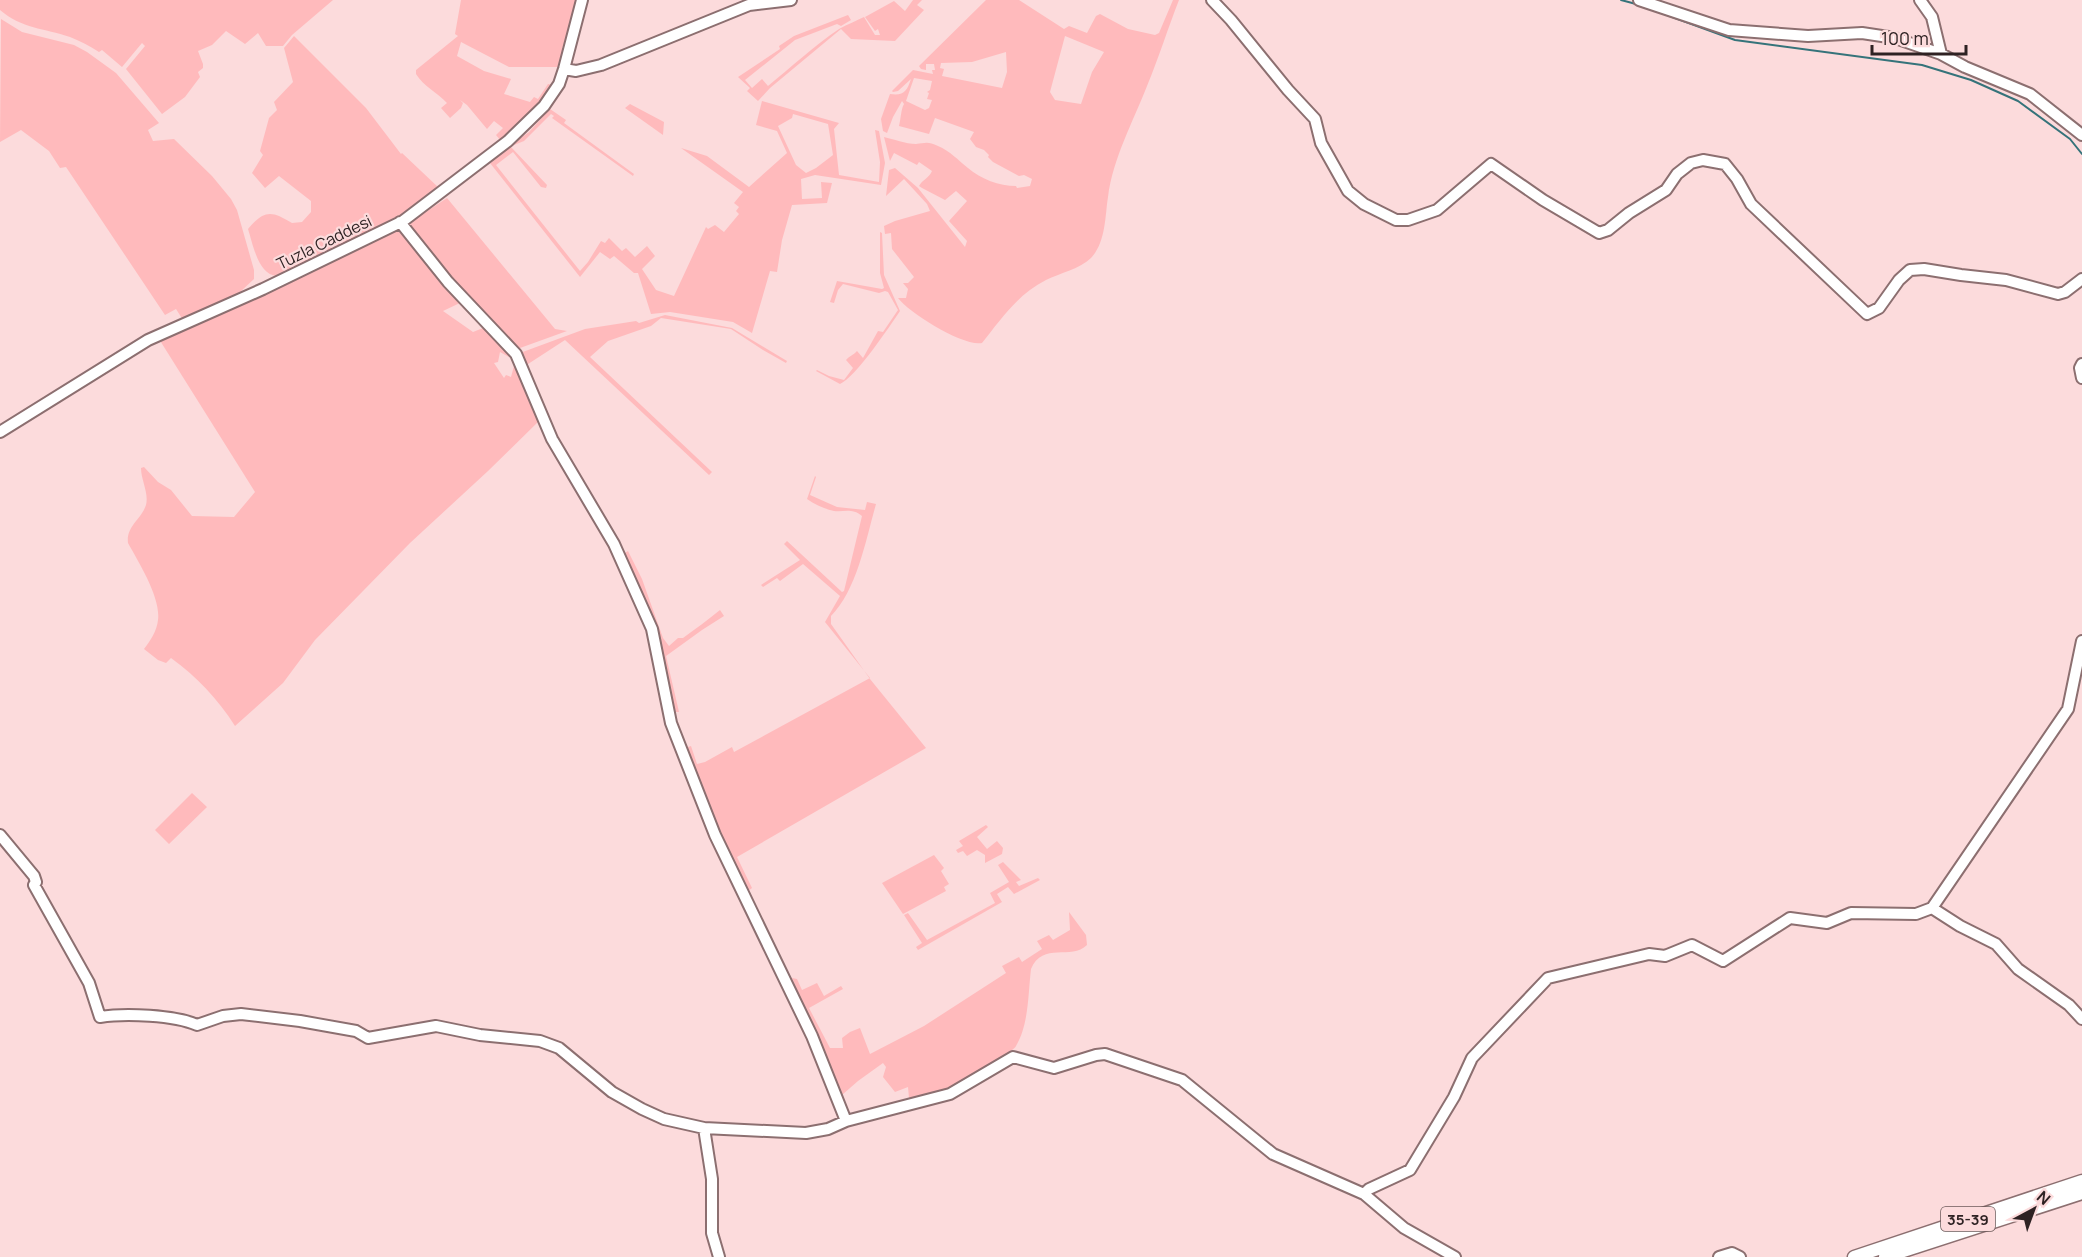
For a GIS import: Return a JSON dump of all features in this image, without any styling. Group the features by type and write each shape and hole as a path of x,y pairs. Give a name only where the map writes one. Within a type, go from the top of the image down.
{"main road":[{"name":"35-39","path":"1854,1257 2082,1181"},
{"name":"35-39","path":"1885,1257 2082,1193"}],"street":[{"name":"Tuzla Caddesi","path":"0,432 148,340 263,289 400,222 508,141 534,118 559,84 582,0"},
{"path":"564,69 576,71 601,65 749,4 791,0"},
{"path":"1212,0 1232,20 1288,90 1315,119 1321,143 1348,191 1364,204 1396,220 1408,220 1437,210 1491,164 1543,200 1599,233 1608,230 1629,213 1666,190 1677,174 1690,163 1703,160 1725,165 1737,179 1751,204 1867,314 1879,308 1899,280 1910,270 1924,269 2006,280 2058,294 2065,292 2082,279"},
{"path":"1639,0 1730,30 1808,36 1862,33 1895,38 1941,54 1965,67 2030,94 2082,135"},
{"path":"1920,0 1932,17 1941,54"},
{"path":"400,222 448,282 516,354 552,439 614,543 652,629 671,723 711,825 812,1036 846,1121"},
{"path":"2082,364 2080,368 2082,378"},
{"path":"1364,1194 1369,1189 1410,1170 1454,1096 1472,1058 1548,978 1649,954 1665,956 1692,945 1723,961 1790,918 1827,923 1851,913 1916,914 1932,909 2068,709 2082,641"},
{"path":"0,835 34,876 36,882 34,885 89,982 100,1017 110,1015 167,1017 186,1020 197,1025 223,1016 241,1014 356,1031 368,1038 436,1026 480,1035 540,1041 559,1048 612,1092 664,1119 704,1128 806,1133 828,1129 846,1121 950,1094 1013,1057 1054,1068 1096,1054 1105,1054 1182,1080 1273,1154 1364,1194 1404,1228 1455,1257"},
{"path":"1932,909 1996,944 2018,969 2069,1005 2082,1019"},
{"path":"704,1128 712,1179 712,1233 718,1257"},
{"path":"1719,1257 1732,1253 1740,1257"}],"shaded area":[{"path":"0,0 333,0 292,35 283,46 266,46 258,33 245,44 226,31 212,45 198,51 203,64 203,68 198,72 200,77 185,97 162,114 126,69 145,46 142,43 122,67 102,50 99,52 70,37 17,21 0,10"},
{"path":"461,0 578,0 571,30 562,48 565,49 561,67 509,67 461,42 457,56 484,71 511,79 504,94 530,102 534,97 538,99 548,84 554,85 537,108 501,141 496,135 503,128 494,121 487,129 467,105 460,100 463,103 461,108 450,118 441,108 447,103 416,74 416,70 458,36 455,34"},
{"path":"913,0 922,0 917,5 924,10 895,41 851,39 841,29 770,88 758,101 747,91 750,88 738,77 780,49 779,46 794,36 848,15 851,20 841,26 837,24 795,40 745,80 752,88 762,79 768,86 839,29 864,17 875,35 880,35 878,29 875,31 865,17 894,1 905,11"},
{"path":"986,0 1019,0 1064,29 1069,26 1087,33 1096,16 1100,14 1128,29 1155,35 1159,33 1173,0 1179,0 1114,168 1104,229 1096,252 1081,265 1046,280 1027,292 982,343 963,340 937,328 913,312 898,298 906,298 908,289 903,283 908,283 914,277 892,249 891,233 885,234 884,226 930,211 927,204 904,179 886,196 889,170 895,168 918,188 965,247 967,241 949,221 967,201 956,191 945,200 919,186 932,171 919,162 917,165 894,153 890,161 884,137 908,143 935,144 979,175 997,183 1017,188 1030,186 1032,179 1024,175 1019,176 993,162 984,150 976,147 970,139 974,132 935,118 929,134 899,126 904,104 902,101 887,133 883,131 881,119 890,94 904,92 911,79 898,91 892,91 913,70 933,74 932,70 935,70 934,64 926,64 926,70 919,66","holes":["1065,36 1104,52 1092,72 1081,104 1055,100 1050,92","1006,52 1007,72 1002,88 942,76 944,69 940,68 941,63 972,62","914,78 932,81 930,90 927,92 929,93 927,99 932,100 929,108 925,110 906,101"]},
{"path":"1,19 22,32 74,45 116,73 159,123 148,130 153,141 174,139 212,176 237,210 254,270 254,279 239,293 183,320 176,309 165,315 66,167 60,168 49,151 21,130 0,142"},
{"path":"294,36 366,108 401,154 439,188 406,214 342,248 277,276 265,270 261,265 248,229 263,215 273,214 292,223 302,222 311,212 311,201 279,176 265,188 252,173 263,155 260,151 269,118 277,110 274,102 293,82 284,48"},
{"path":"762,101 839,123 834,129 839,175 879,182 880,162 875,130 879,131 885,163 881,185 815,175 801,179 802,199 822,198 821,182 832,183 827,203 792,205 782,240 777,272 770,271 752,333 733,322 670,312 651,314 638,273 634,273 614,256 610,259 600,252 580,277 490,163 508,147 511,147 547,185 546,188 541,187 513,152 496,165 580,271 601,241 605,243 609,238 622,251 626,248 635,257 647,246 655,256 642,269 656,290 674,296 706,227 708,229 715,225 724,232 739,214 736,211 739,207 734,203 743,192 681,148 707,156 749,187 787,153 777,131 756,125","holes":["793,114 828,124 833,155 806,173 796,165 778,126 792,118"]},
{"path":"630,104 664,122 663,135 625,108"},
{"path":"550,109 566,120 564,123 634,174 633,176 552,118 554,116 551,114 524,141 512,144 529,132"},
{"path":"447,198 555,329 567,331 520,348 516,347 477,310 409,227 412,221"},
{"path":"400,228 462,302 443,311 473,332 488,326 511,352 509,357 500,352 498,362 494,363 504,378 506,375 511,377 514,366 517,364 539,421 410,543 315,640 283,683 235,726 214,698 190,673 171,658 166,663 144,649 156,628 158,611 153,591 128,543 131,527 146,505 141,468 144,467 158,482 171,490 192,516 234,517 255,492 159,339 177,334"},
{"path":"880,232 882,233 884,275 900,311 863,362 840,384 816,371 844,380 853,368 846,360 857,351 863,358 878,331 883,332 898,310 888,292 879,293 843,284 838,290 834,303 830,302 837,281 884,288 880,273"},
{"path":"665,315 732,328 787,361 786,363 763,350 731,329 661,318 651,326 608,341 590,357 712,472 709,475 565,340 525,366 520,353 585,329 636,321 639,323"},
{"path":"525,366 534,381 561,448 553,438"},
{"path":"815,476 810,495 837,507 865,510 867,502 876,504 854,578 848,592 831,616 831,624 864,670 825,622 840,596 803,564 780,581 777,578 763,587 761,585 800,560 784,544 787,541 842,592 844,591 862,516 852,511 827,509 807,499"},
{"path":"620,543 625,553 628,551 642,579 663,638 669,646 720,610 724,616 666,656 679,712 675,712 659,641 641,592 617,545"},
{"path":"869,678 926,748 737,857 752,888 748,891 730,857 685,748 691,746 697,764 732,747 734,752"},
{"path":"192,793 207,807 169,844 155,830"},
{"path":"986,825 988,827 977,837 987,849 997,841 1003,848 1002,854 985,863 985,855 977,850 967,856 963,851 958,853 956,850 963,846 959,841"},
{"path":"934,855 944,868 941,871 949,884 944,887 946,891 903,914 882,883"},
{"path":"1003,862 1021,880 1016,882 1019,886 1038,878 1040,880 1014,894 1008,887 997,894 1002,902 918,950 916,947 922,943 904,915 908,913 927,940 995,903 990,893 1009,882 998,865"},
{"path":"1069,912 1086,935 1087,945 1073,952 1050,953 1036,961 1031,969 1023,1028 1012,1050 969,1077 937,1092 909,1098 908,1087 895,1092 883,1077 886,1067 883,1063 842,1095 792,978 797,979 802,990 817,983 824,996 841,986 843,989 809,1008 830,1048 843,1048 842,1038 860,1028 870,1054 924,1026 1006,973 1002,966 1019,957 1022,962 1042,949 1037,941 1049,935 1053,940 1070,930"}],"waterway":[{"path":"1621,0 1636,4"},
{"path":"1656,11 1735,40 1922,65 1971,80 2018,101 2070,139 2082,154"}]}
